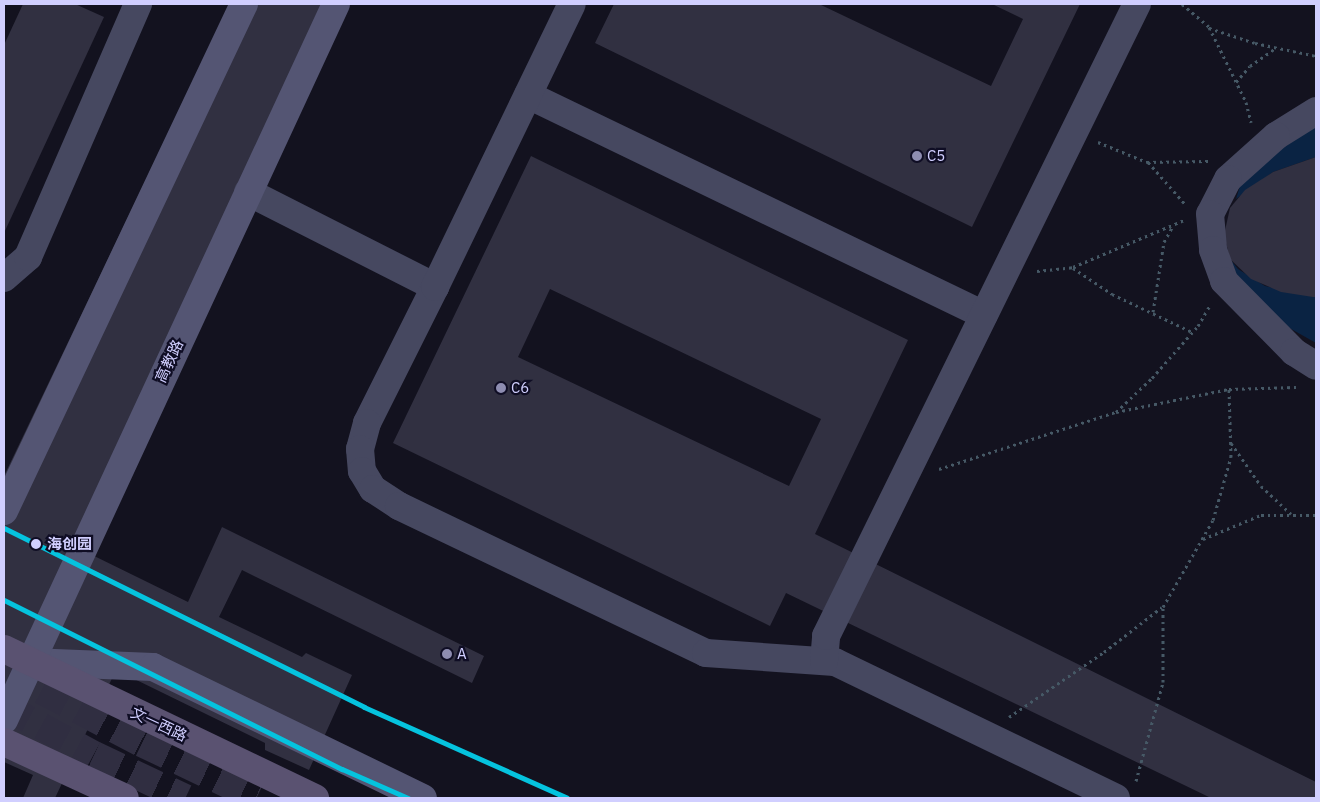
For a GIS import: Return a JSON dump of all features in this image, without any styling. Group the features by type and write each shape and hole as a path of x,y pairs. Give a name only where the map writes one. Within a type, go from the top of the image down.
{"main road":[{"path":"4,511 244,4"},
{"name":"高教路","path":"4,720 29,662 336,4"},
{"name":"文一西路","path":"4,649 315,798"},
{"path":"29,662 153,667 423,798"},
{"path":"4,742 125,798"}],"street":[{"path":"4,278 28,256 138,4"},
{"path":"572,4 367,423 360,449 362,471 373,490 400,506 706,653 835,662 981,733 1125,794"},
{"path":"824,661 826,636 1137,4"},
{"path":"528,96 984,316"},
{"path":"1308,376 1294,352 1224,280 1203,215 1228,179 1276,136 1316,112"},
{"path":"248,192 435,287"}],"path":[{"path":"1182,4 1209,28 1246,102 1258,152"},
{"path":"1209,28 1276,48 1316,56"},
{"path":"1236,82 1250,66 1276,48"},
{"path":"1004,274 1073,267 1203,215 1147,162 1074,133"},
{"path":"1147,162 1214,161"},
{"path":"1152,312 1164,242 1174,225"},
{"path":"1073,267 1112,294 1192,332"},
{"path":"1116,412 1152,378 1192,332 1224,280"},
{"path":"902,480 1116,412 1229,389 1308,376"},
{"path":"981,733 1104,652 1163,607 1213,520 1231,457 1229,389"},
{"path":"1230,442 1261,486 1291,514"},
{"path":"1202,540 1261,515 1316,515"},
{"path":"1125,794 1163,682 1163,607"}],"water":[{"path":"1316,126 1316,157 1273,172 1236,199 1240,186 1263,161"},
{"path":"1230,259 1238,269 1265,286 1316,297 1316,343 1277,321 1254,298 1235,272"}],"building":[{"path":"23,4 75,4 104,17 4,233 4,45"},
{"name":"海创园","path":"230,4 342,4 84,551 188,602 222,527 484,656 472,683 242,570 219,617 302,657 306,653 352,675 309,770 265,750 265,743 116,670 55,798 23,798 33,775 4,762 4,476"},
{"name":"C5","path":"614,4 819,4 991,86 1023,19 992,4 1080,4 972,227 595,43"},
{"name":"C6","path":"531,156 908,340 815,534 1316,782 1316,798 1211,798 786,593 770,626 393,443","holes":["550,289 821,419 789,486 518,357"]},
{"path":"1316,157 1316,297 1313,297 1281,292 1251,279 1230,259 1224,235 1230,208 1245,190 1273,172"}],"tunnel":[{"path":"4,671 142,743 257,798"},
{"path":"4,706 94,755 185,798"}],"transit line":[{"path":"4,528 364,707 567,798"},
{"path":"4,600 342,769 408,798"}],"place":[{"name":"C5","path":"917,156"},
{"name":"C6","path":"501,388"},
{"name":"海创园","path":"36,544"},
{"name":"A","path":"447,654"}]}
